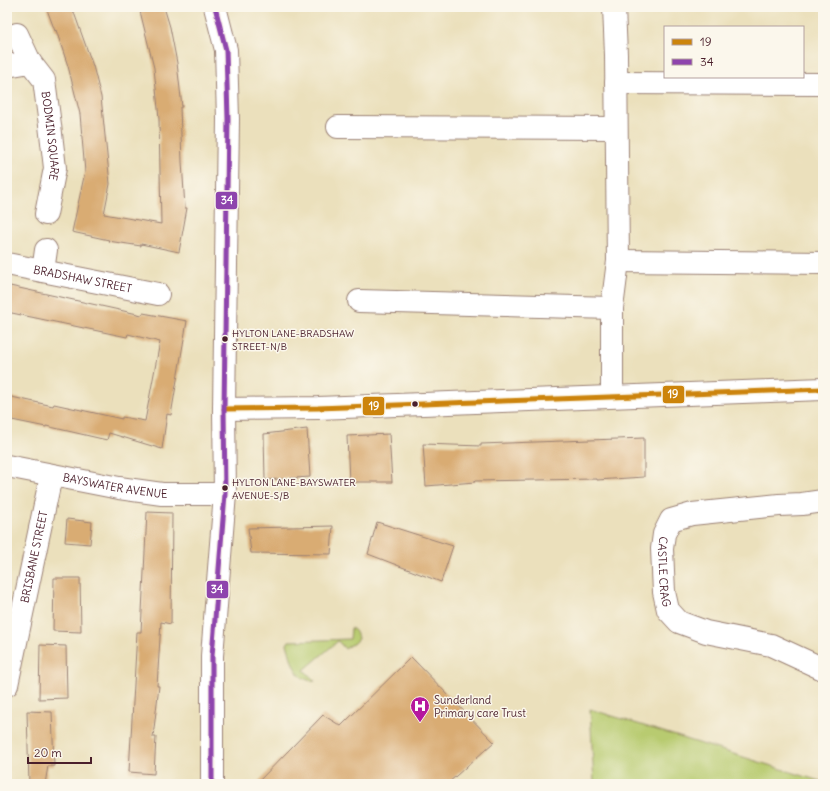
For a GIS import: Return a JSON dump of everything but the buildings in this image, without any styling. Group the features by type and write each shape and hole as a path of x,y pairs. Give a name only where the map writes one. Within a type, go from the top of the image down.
{"street":[{"path":"212,784 212,656 225,494 224,409 228,118 226,50 215,7"},
{"path":"612,396 612,308 618,261 616,55 614,7"},
{"name":"BODMIN SQUARE","path":"18,34 30,62 44,80 55,168 46,214"},
{"path":"7,66 30,62"},
{"path":"616,83 823,84"},
{"path":"338,127 616,128"},
{"name":"BRADSHAW STREET","path":"7,264 44,261 158,294"},
{"path":"618,261 823,263"},
{"path":"359,301 612,308"},
{"path":"224,409 318,408 823,389"},
{"name":"BAYSWATER AVENUE","path":"7,466 52,476 162,494 225,494"},
{"name":"BRISBANE STREET","path":"7,685 12,638 52,476"},
{"name":"CASTLE CRAG","path":"823,501 692,514 671,520 664,534 662,549 664,592 668,610 679,622 706,632 771,645 823,669"}],"green space":[{"path":"351,628 356,632 358,639 354,643 345,649 338,641 304,670 315,681 308,680 298,674 287,644 289,641 350,639"},
{"path":"590,709 823,782 823,784 594,784"}],"transit line":[{"name":"34","path":"212,784 212,656 225,494 224,409 228,119 226,50 215,7"},
{"name":"19","path":"224,409 318,408 823,389"}],"place":[{"name":"HYLTON LANE-BRADSHAW STREET-N/B","path":"225,339"},
{"name":"HYLTON LANE-BAYSWATER AVENUE-S/B","path":"225,488"},
{"name":"Sunderland Primary care Trust","path":"420,723"}]}
